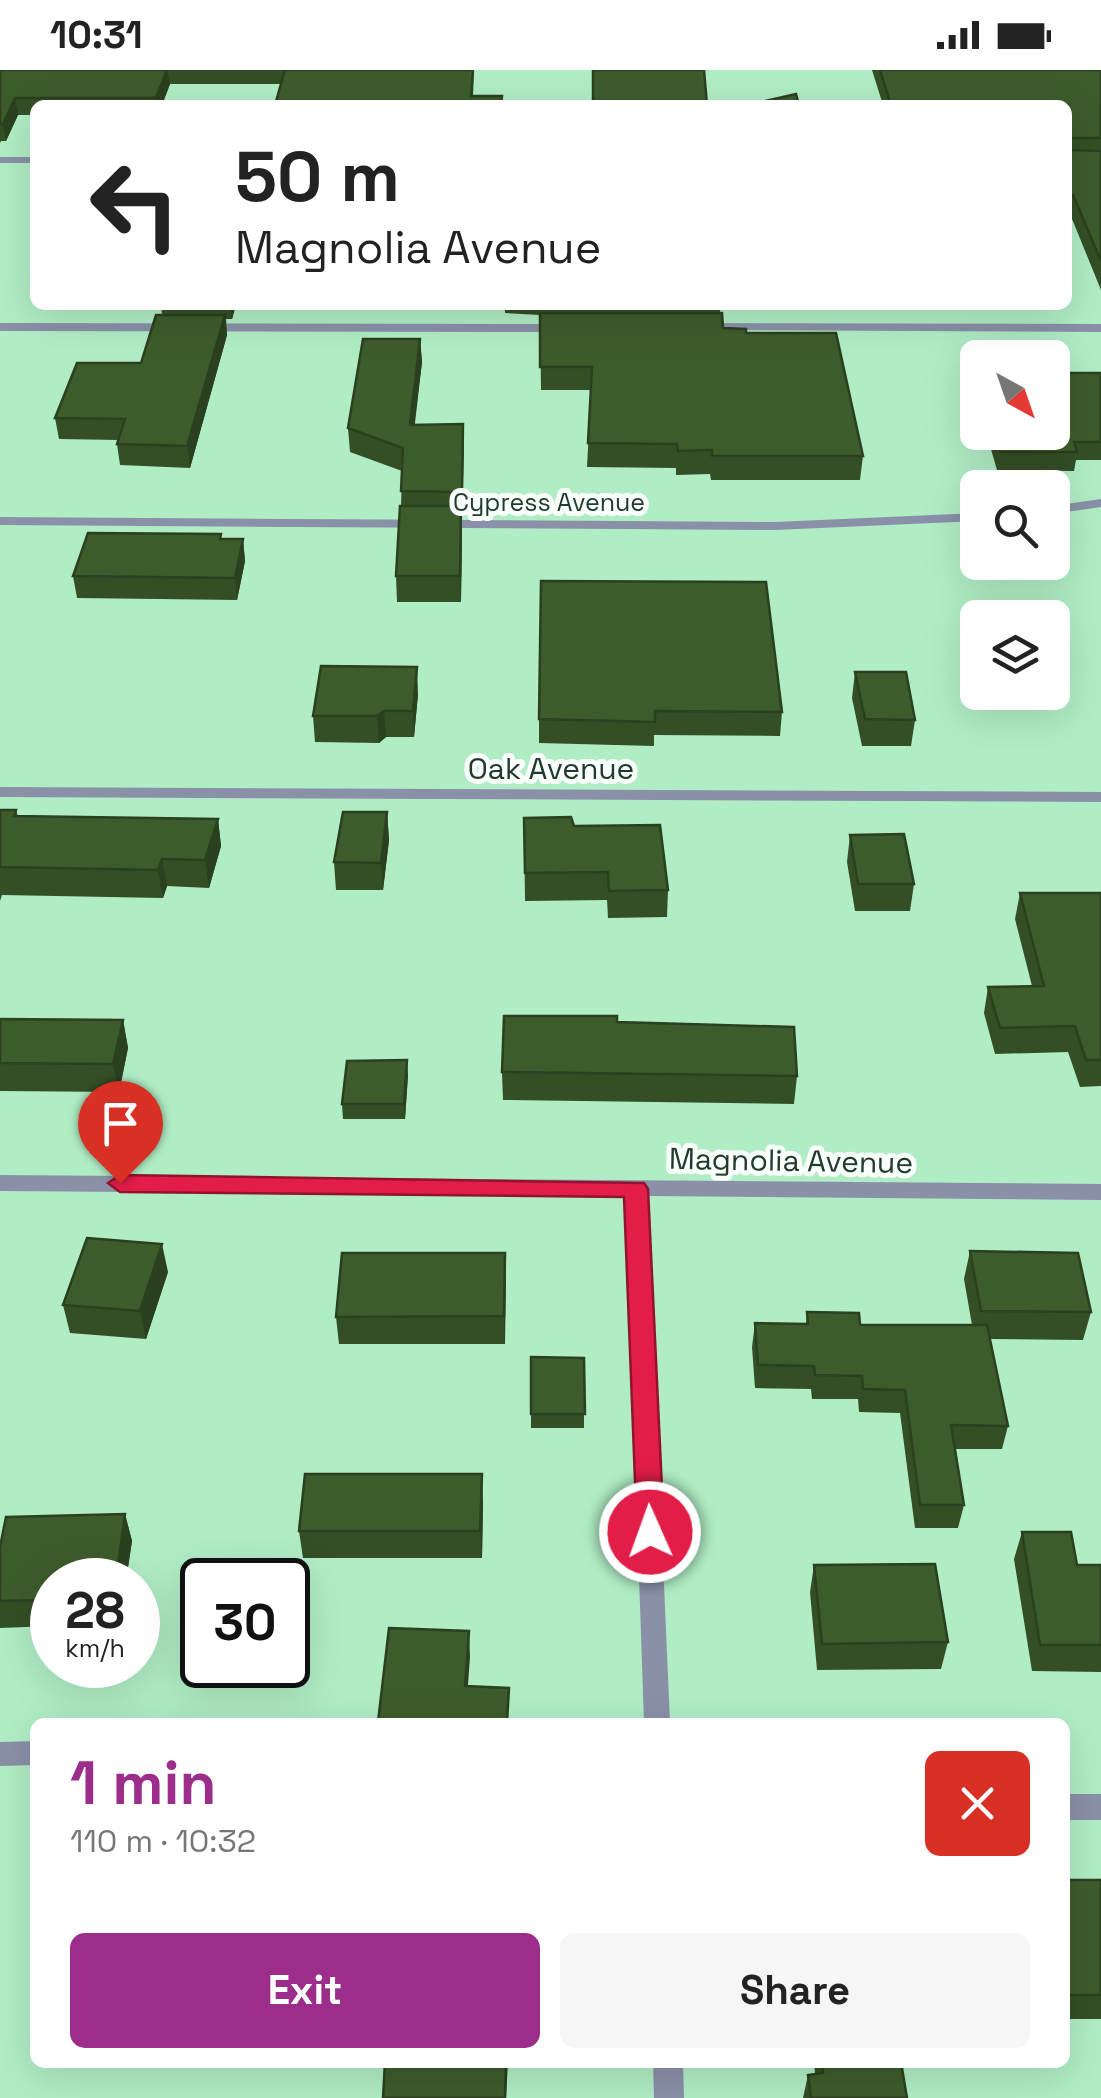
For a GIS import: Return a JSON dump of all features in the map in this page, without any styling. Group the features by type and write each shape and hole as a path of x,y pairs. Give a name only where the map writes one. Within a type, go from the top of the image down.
{"street":[{"path":"0,160 30,160"},
{"path":"0,327 579,328"},
{"path":"677,328 1101,328"},
{"path":"1070,508 1101,504"},
{"name":"Cypress Avenue","path":"0,521 775,526 960,518"},
{"name":"Oak Avenue","path":"0,792 1101,797"},
{"name":"Magnolia Avenue","path":"0,1182 1101,1192"},
{"path":"636,1189 657,1718"},
{"path":"0,1754 30,1753"},
{"path":"1070,1806 1101,1807"},
{"path":"668,2068 669,2098"}],"building":[{"path":"0,70 167,70 156,98 15,98 0,124"},
{"path":"285,70 473,70 471,96 502,96 502,100 276,100"},
{"path":"593,70 704,70 707,100 593,100"},
{"path":"880,70 1101,70 1101,138 1072,138 1072,100 889,100"},
{"path":"796,94 798,100 770,100"},
{"path":"1072,150 1101,151 1101,261 1073,195"},
{"path":"540,313 722,313 723,328 746,329 746,333 836,333 863,456 712,456 712,450 678,451 677,444 588,443 592,367 540,367"},
{"path":"156,315 225,315 187,446 117,444 125,419 55,418 77,363 141,363"},
{"path":"363,339 420,339 410,425 463,424 462,492 401,491 403,448 348,428"},
{"path":"1070,373 1101,373 1101,442 1074,442 1077,452 1000,452 1070,450"},
{"path":"400,506 461,506 460,576 396,576"},
{"path":"88,533 221,534 220,539 243,539 235,578 73,576"},
{"path":"541,581 766,582 782,712 655,711 655,722 539,719"},
{"path":"321,666 417,667 413,711 384,711 377,716 313,716"},
{"path":"855,672 906,672 915,720 865,719"},
{"path":"0,810 16,810 14,816 218,819 205,860 162,859 158,870 0,867"},
{"path":"343,812 387,812 381,863 334,862"},
{"path":"571,817 574,826 660,825 668,890 609,891 608,872 525,873 524,818"},
{"path":"904,834 914,884 858,884 850,835"},
{"path":"1020,893 1101,893 1101,1060 1086,1060 1075,1026 1000,1028 988,987 1044,986"},
{"path":"504,1016 617,1016 617,1022 794,1027 797,1076 502,1072"},
{"path":"0,1019 123,1020 113,1064 0,1063"},
{"path":"407,1060 404,1104 342,1104 347,1061"},
{"path":"87,1238 162,1244 140,1311 63,1305"},
{"path":"970,1251 1078,1253 1091,1312 981,1311"},
{"path":"342,1253 505,1253 504,1316 336,1317"},
{"path":"807,1312 859,1313 860,1325 987,1325 1008,1426 951,1425 964,1505 920,1505 905,1390 863,1389 862,1376 815,1375 814,1366 758,1365 755,1323 808,1324"},
{"path":"531,1357 584,1358 585,1414 531,1414"},
{"path":"305,1474 482,1474 480,1531 299,1531"},
{"path":"125,1514 119,1558 30,1558 30,1600 0,1601 0,1547 6,1517"},
{"path":"1022,1532 1071,1532 1077,1565 1101,1565 1101,1645 1040,1645"},
{"path":"935,1564 948,1642 822,1644 814,1565"},
{"path":"389,1628 469,1631 465,1686 509,1688 507,1718 378,1718"},
{"path":"1070,1880 1101,1880 1101,1995 1070,1995"},
{"path":"385,2068 506,2068 505,2098 383,2098"},
{"path":"822,2068 902,2068 907,2098 811,2098 808,2075 823,2073"}],"route":[{"path":"120,1183 636,1189 650,1532"}]}
